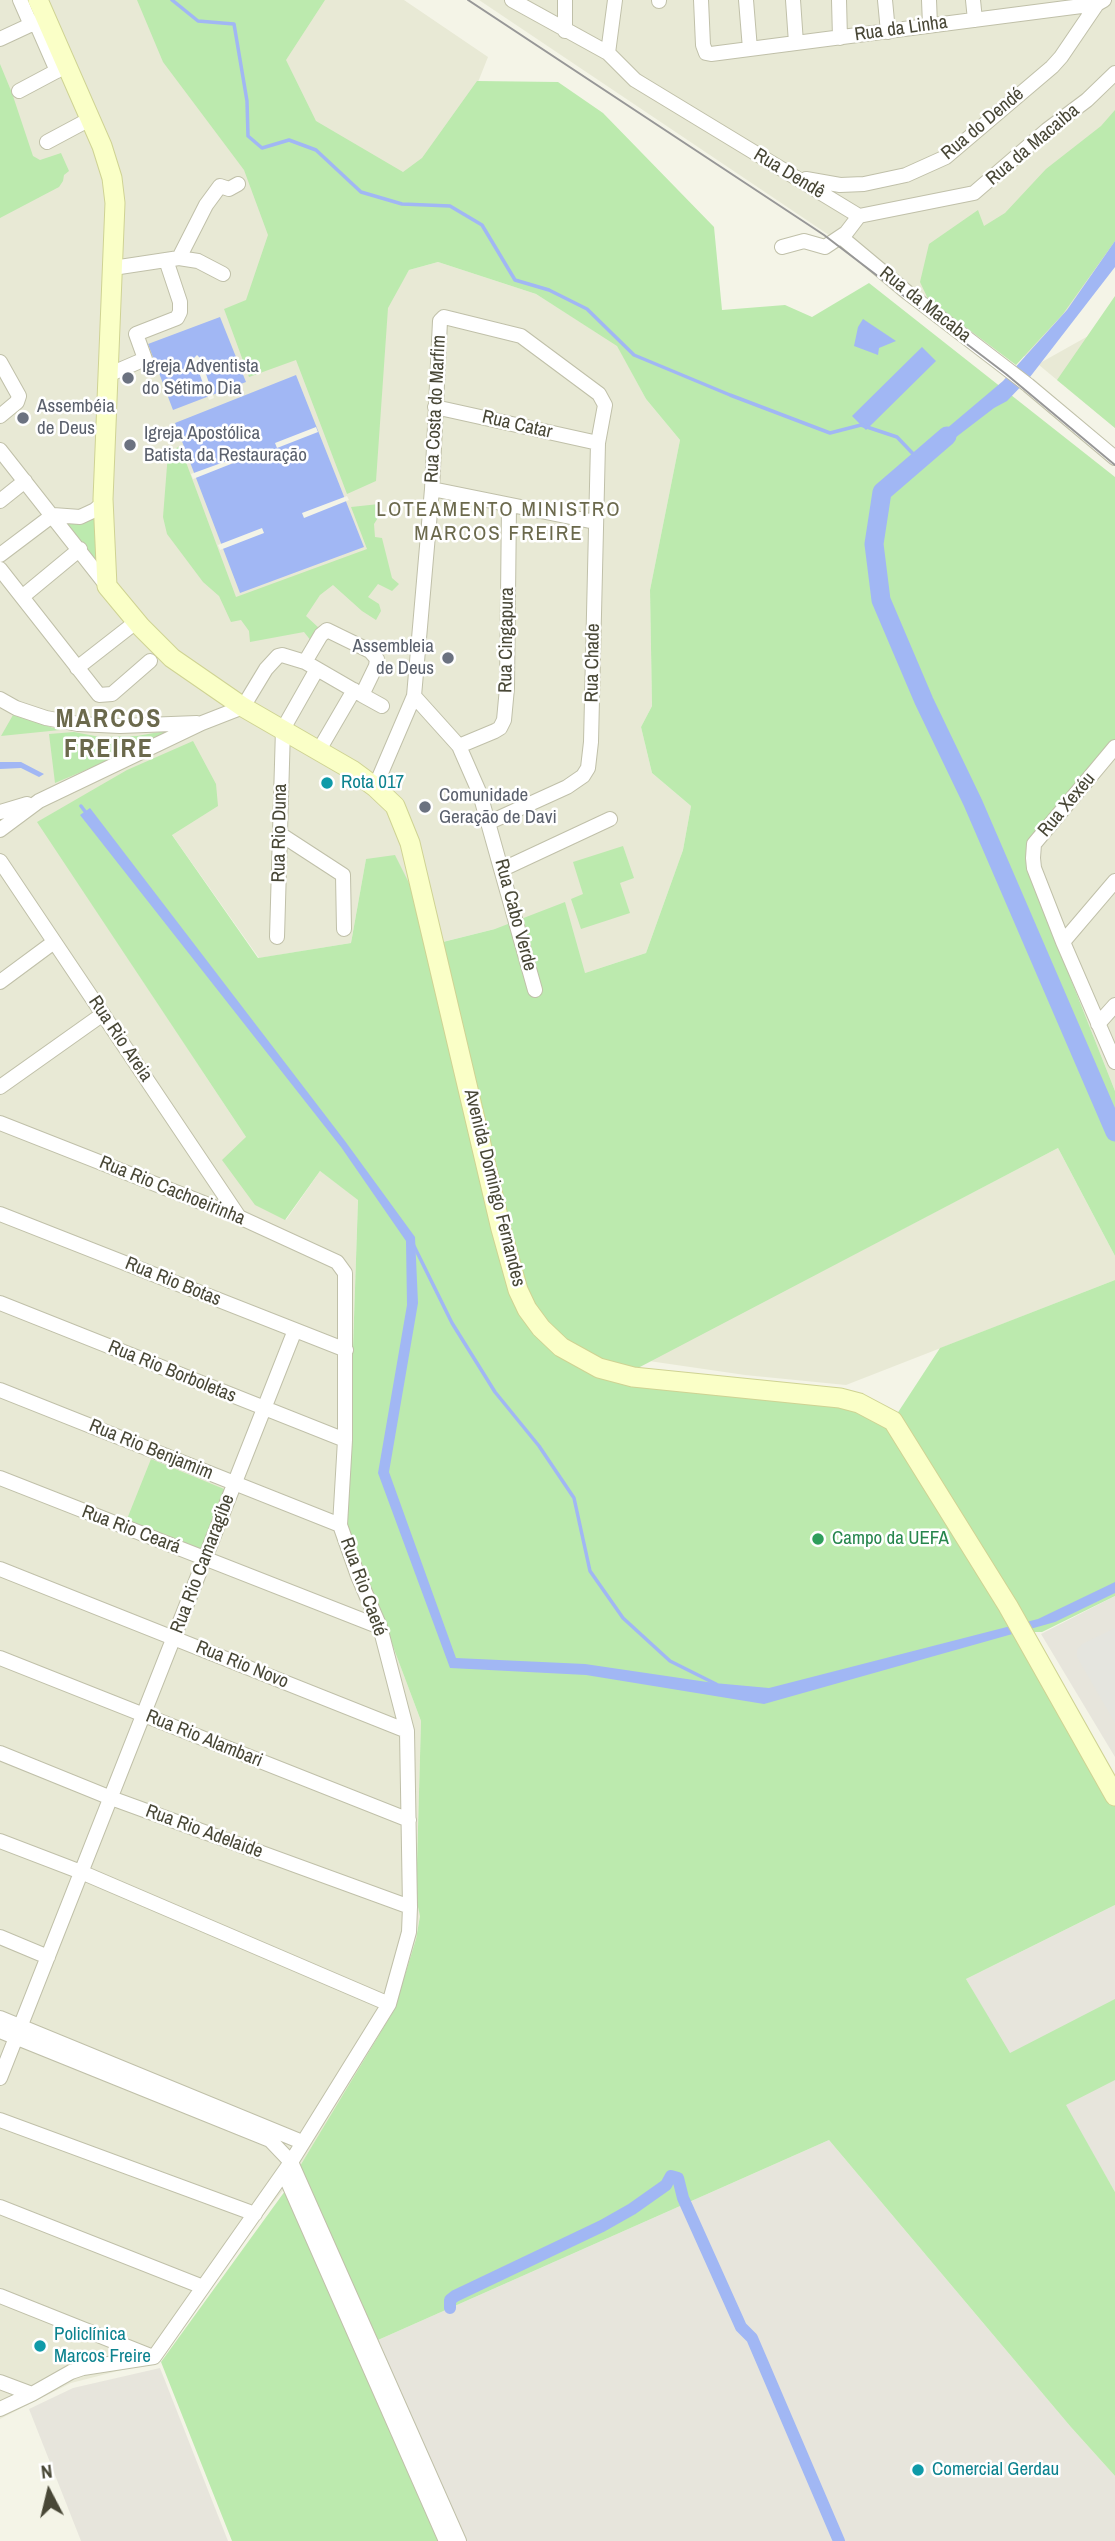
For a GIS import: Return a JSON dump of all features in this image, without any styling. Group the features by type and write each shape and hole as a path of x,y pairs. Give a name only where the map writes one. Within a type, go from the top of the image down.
{"main road":[{"path":"38,17 102,146 114,190 116,227 103,499 107,586"},
{"name":"Avenida Domingo Fernandes","path":"107,586 136,622 172,658 243,707 319,750 375,787 395,806 410,843 513,1272 527,1309 541,1328 561,1347 599,1368 633,1377 840,1398 859,1403 899,1426 1008,1606 1115,1797"}],"street":[{"path":"0,39 38,17 20,0"},
{"path":"565,0 565,31"},
{"path":"515,1 608,53 615,0"},
{"name":"Rua da Linha","path":"701,0 703,45 706,53 711,54 975,20 1025,7 1100,2"},
{"path":"746,0 750,49"},
{"path":"793,0 796,43"},
{"path":"839,0 840,37"},
{"path":"885,0 888,32"},
{"path":"929,0 930,25"},
{"path":"973,0 975,20"},
{"name":"Rua do Dendé","path":"793,175 840,185 864,184 906,175 946,157 1052,67 1100,2"},
{"name":"Rua Dendê","path":"608,53 635,80 859,216"},
{"path":"19,91 62,69"},
{"name":"Rua da Macaiba","path":"859,216 974,193 1047,130 1087,100 1115,73"},
{"path":"47,142 90,119"},
{"path":"108,375 145,359 136,334 177,318 180,302 173,262 219,186 229,189 238,184"},
{"path":"782,247 804,241 825,247 851,228 859,216"},
{"name":"Rua da Macaba","path":"841,237 908,293 1010,370 1115,458"},
{"path":"113,268 198,261 223,274"},
{"name":"Rua Costa do Marfim","path":"375,787 414,696 432,489 441,318"},
{"name":"Rua Chade","path":"441,318 521,336 599,394 604,399 606,411 598,443 591,742 588,768 583,776 567,787 490,822"},
{"path":"0,362 19,396 17,402 0,416"},
{"name":"Rua Catar","path":"435,407 598,443"},
{"path":"0,450 107,586"},
{"path":"0,501 25,481"},
{"path":"432,489 595,522"},
{"path":"0,555 53,515 80,517 95,510 103,499"},
{"name":"Rua Cingapura","path":"459,746 495,731 504,720 507,688 509,505"},
{"path":"22,597 80,549"},
{"path":"0,569 99,695 112,694 150,661"},
{"path":"77,668 136,622"},
{"path":"283,729 321,635 327,630 370,651 374,654 376,663 319,750"},
{"path":"0,830 39,801 76,782 202,723 243,707 274,659 282,655 311,665 382,706"},
{"name":"Rua Cabo Verde","path":"414,696 459,746 480,794 535,990"},
{"path":"0,699 16,708 46,718 78,724 120,726 202,723"},
{"name":"Rua Rio Duna","path":"277,937 283,729"},
{"name":"Rua Xexéu","path":"1063,942 1034,868 1034,844 1115,747"},
{"path":"0,811 39,801"},
{"path":"503,869 610,819"},
{"path":"280,834 343,876 344,929"},
{"name":"Rua Rio Areia","path":"0,861 239,1217"},
{"path":"1115,881 1063,942 1115,1062"},
{"path":"0,982 54,942"},
{"path":"1098,1024 1115,1005"},
{"path":"0,1087 103,1014"},
{"name":"Rua Rio Cachoeirinha","path":"0,1123 239,1217 341,1266"},
{"name":"Rua Rio Botas","path":"0,1214 346,1350"},
{"name":"Rua Rio Caeté","path":"154,2357 288,2168 389,2004 409,1932 407,1731 380,1627 340,1525 346,1350 345,1273 341,1266"},
{"name":"Rua Rio Borboletas","path":"0,1303 345,1440"},
{"name":"Rua Rio Camaragibe","path":"0,2078 295,1330"},
{"name":"Rua Rio Benjamim","path":"0,1390 340,1525"},
{"name":"Rua Rio Ceará","path":"0,1478 380,1627"},
{"name":"Rua Rio Novo","path":"0,1569 407,1731"},
{"name":"Rua Rio Alambari","path":"0,1658 409,1820"},
{"name":"Rua Rio Adelaide","path":"0,1753 111,1798 410,1906"},
{"path":"0,1840 82,1872 389,2004"},
{"path":"0,1937 48,1957"},
{"path":"0,2018 18,2032 270,2140 288,2168 459,2541"},
{"path":"0,2031 18,2032 302,2142"},
{"path":"0,2120 255,2214"},
{"path":"288,2168 446,2541"},
{"path":"0,2207 203,2287"},
{"path":"0,2296 154,2357"},
{"path":"0,2409 71,2372 154,2357"},
{"path":"0,2382 32,2394"}],"shaded area":[{"path":"0,0 404,0 488,57 391,300 409,270 438,262 536,294 617,345 646,399 680,440 650,590 652,706 641,727 652,773 691,806 683,850 646,953 585,973 495,929 439,943 366,859 351,943 259,958 127,771 38,822 246,1137 286,1220 320,1171 358,1199 347,1524 421,1721 416,1898 420,1915 416,1939 394,2010 293,2178 224,2264 157,2361 71,2383 0,2419"},
{"path":"479,0 1115,0 1115,249 1040,363 1115,321 1115,428 1039,365 902,284"},
{"path":"1115,741 1115,1091 1027,868 1028,851"},
{"path":"1058,1148 1115,1256 1115,1280 846,1385 745,1375 649,1361"},
{"path":"1115,1596 1115,1757 1041,1634"},
{"path":"1115,1628 1115,1723 1077,1657 1077,1650 1082,1644"},
{"path":"1115,1905 1115,2192 1065,2105 1009,2054 966,1979"},
{"path":"829,2140 1115,2476 1115,2541 466,2541 378,2340"},
{"path":"160,2368 228,2541 81,2541 29,2409 73,2388"}],"green space":[{"path":"137,0 325,0 286,60 316,121 403,172 422,158 477,81 558,82 603,113 714,227 722,310 785,305 812,317 869,283 1115,477 1115,741 1028,851 1027,868 1115,1091 1115,1119 1094,1073 1115,1132 1115,1256 1058,1148 638,1368 603,1368 840,1398 893,1420 940,1348 1115,1280 1115,1596 1042,1632 1023,1632 1115,1796 1115,1905 966,1979 1010,2053 1115,1999 1115,2080 1066,2105 1115,2192 1115,2476 829,2140 378,2340 300,2166 394,2010 416,1939 420,1916 416,1898 421,1721 347,1524 358,1200 320,1171 285,1220 255,1205 222,1160 246,1137 37,822 127,770 193,741 216,784 218,806 172,835 258,958 351,943 366,859 395,855 430,925 435,944 495,929 565,902 585,973 646,953 683,850 691,806 652,773 641,727 652,706 650,590 680,440 646,399 617,346 536,294 438,262 409,270 388,308 376,481 347,494 296,360 249,377 224,309 246,300 268,235 244,170 163,62"},
{"path":"0,64 33,156 40,160 61,153 69,171 64,175 59,187 0,218"},
{"path":"1115,110 1115,241 1063,314 1016,365 928,299 920,282 929,244 978,210 984,226 1005,213 1046,169 1101,126"},
{"path":"1115,296 1115,428 1057,380"},
{"path":"180,446 236,597 367,549 351,507 379,504 381,513 374,524 375,537 382,538 392,578 399,584 392,591 378,584 368,597 379,604 381,611 376,620 333,585 320,595 306,616 320,629 312,642 304,632 250,642 249,631 241,620 231,622 219,596 203,582 167,534 163,517 168,453"},
{"path":"95,516 100,567 60,519"},
{"path":"13,715 60,730 1,736"},
{"path":"188,727 55,783 49,734 74,732 100,737 137,736"},
{"path":"623,846 634,878 620,883 630,913 581,929 571,899 583,894 573,862"},
{"path":"151,1459 229,1491 203,1556 125,1524"},
{"path":"285,2191 441,2541 232,2541 161,2362"}],"water":[{"path":"1115,241 1115,267 1030,377 1007,401 930,457 926,446 1003,381 1067,310"},
{"path":"220,317 246,382 173,410 148,344"},
{"path":"863,319 896,341 879,348 878,355 854,346 858,327"},
{"path":"922,347 936,361 866,430 852,416"},
{"path":"296,375 364,547 240,593 175,423"},
{"path":"0,762 21,762 44,774 39,777 21,768 0,769"},
{"path":"90,808 345,1141 415,1237 418,1303 389,1472 456,1658 585,1664 714,1683 769,1688 1038,1619 1115,1582 1115,1593 1055,1622 764,1704 586,1675 450,1668 378,1473 407,1305 406,1241 341,1147 80,815"}],"pier":[{"path":"197,355 201,359 214,398 209,400 193,359"},
{"path":"316,427 318,432 277,448 275,443"},
{"path":"235,458 236,462 193,479 191,474"},
{"path":"347,496 349,500 304,518 302,513"},
{"path":"262,528 264,533 220,550 218,545"}],"waterway":[{"path":"172,0 198,21 234,24 247,101 248,136 262,148 289,140 316,150 361,192 402,204 450,206 482,225 515,280 549,290 587,309 634,355 830,433 861,425 897,437 919,460"},
{"path":"947,436 882,492 874,544 881,600 924,701 973,803 1115,1132"},
{"path":"81,806 87,814"},
{"path":"413,1244 452,1323 495,1392 539,1446 574,1498 590,1571 623,1618 670,1661 716,1684"},
{"path":"450,2308 450,2300 455,2296 602,2226 666,2185 671,2176 678,2178 683,2198 741,2327 752,2338 839,2541"}],"tram line":[{"path":"468,0 824,235 1006,374 1115,465"}],"place":[{"name":"Igreja Adventista do Sétimo Dia","path":"128,378"},
{"name":"Assembéia de Deus","path":"23,418"},
{"name":"Igreja Apostólica Batista da Restauração","path":"130,445"},
{"name":"Assembleia de Deus","path":"448,658"},
{"name":"Rota 017","path":"327,783"},
{"name":"Comunidade Geração de Davi","path":"425,807"},
{"name":"Campo da UEFA","path":"818,1539"},
{"name":"Policlínica Marcos Freire","path":"40,2346"},
{"name":"Comercial Gerdau","path":"918,2470"}],"district":[{"name":"LOTEAMENTO MINISTRO MARCOS FREIRE","path":"499,522"},
{"name":"MARCOS FREIRE","path":"109,735"}]}
